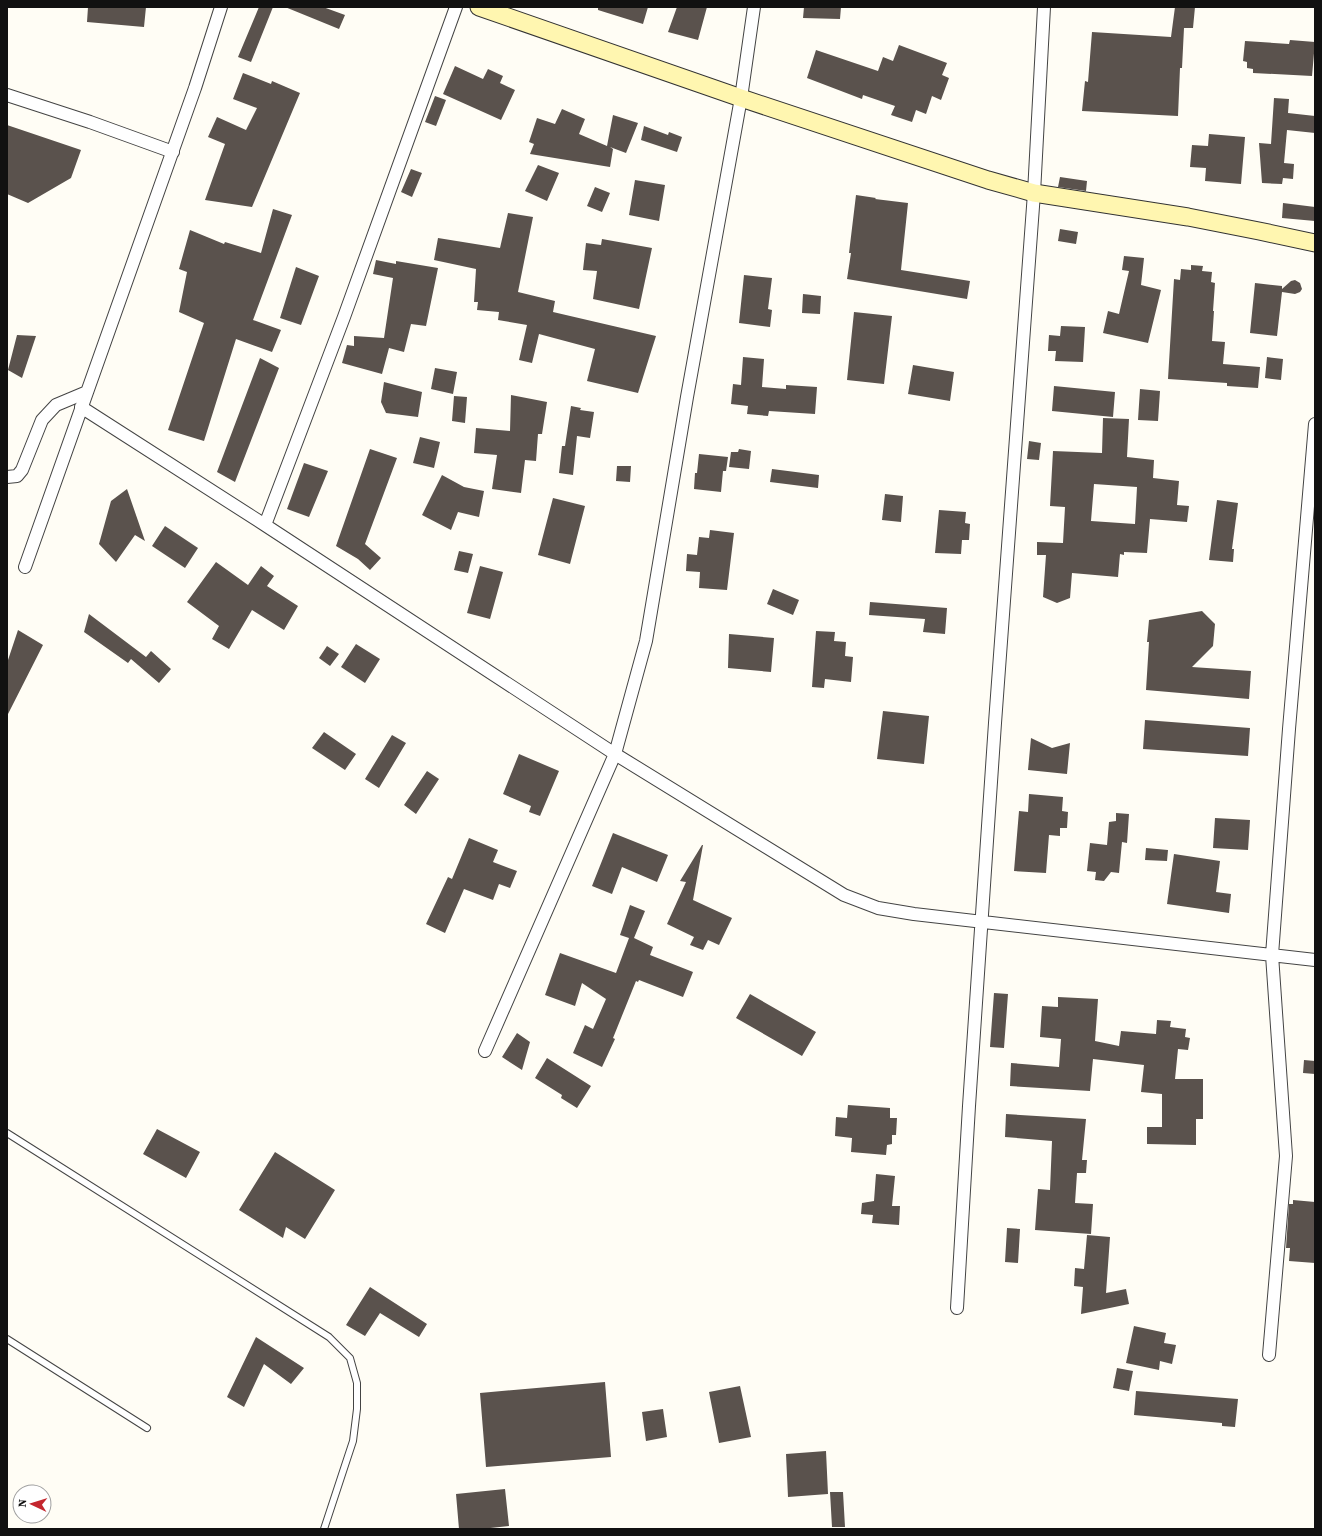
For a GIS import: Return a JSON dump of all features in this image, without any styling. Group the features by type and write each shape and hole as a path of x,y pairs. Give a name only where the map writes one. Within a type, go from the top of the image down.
{"street":[{"path":"24,567 173,152 221,7"},
{"path":"265,524 344,317 456,7"},
{"path":"479,7 741,98 988,180 1034,193 1188,218 1315,243"},
{"path":"485,1051 615,754 646,641 687,397 741,98 754,7"},
{"path":"957,1308 995,723 1034,193 1044,7"},
{"path":"7,95 90,122 173,152"},
{"path":"7,477 17,476 22,470 42,420 56,405 87,392"},
{"path":"81,407 265,524 615,754 844,895 878,908 914,914 1315,960"},
{"path":"1269,1355 1286,1156 1272,955 1289,729 1315,424"}],"lane":[{"path":"7,1133 329,1337 350,1358 357,1383 357,1409 353,1441 324,1529"},
{"path":"7,1338 147,1428"}],"building":[{"path":"88,7 146,7 144,27 87,22"},
{"path":"259,7 273,7 251,62 238,57"},
{"path":"285,7 323,7 345,15 339,29"},
{"path":"598,7 648,7 643,24 598,10"},
{"path":"677,7 707,7 698,40 668,32"},
{"path":"804,7 841,7 840,19 803,18"},
{"path":"1175,7 1195,7 1193,28 1184,28 1182,68 1180,68 1178,116 1082,111 1085,81 1088,82 1092,32 1171,37"},
{"path":"1290,40 1315,42 1312,76 1253,73 1253,69 1247,68 1247,62 1243,61 1245,41 1289,44"},
{"path":"899,45 947,63 942,75 949,78 941,100 932,96 926,114 916,110 912,122 891,115 895,106 863,95 862,99 807,78 816,50 878,71 883,57 893,61"},
{"path":"455,66 483,79 488,69 503,76 500,83 515,90 501,120 443,94"},
{"path":"243,73 271,84 272,81 300,93 252,207 205,200 225,144 208,137 217,117 246,130 257,108 233,99"},
{"path":"435,96 446,100 436,126 425,122"},
{"path":"1274,98 1289,99 1288,113 1315,116 1315,133 1287,130 1284,163 1294,164 1293,179 1283,178 1282,184 1262,183 1259,143 1271,144"},
{"path":"562,109 585,119 579,134 607,146 613,115 638,123 626,153 610,147 613,149 610,167 530,154 534,144 529,142 537,118 555,124"},
{"path":"7,125 81,150 71,178 28,203 7,194"},
{"path":"644,126 668,135 669,132 682,137 677,152 641,140"},
{"path":"1209,134 1245,137 1241,184 1205,181 1206,168 1190,167 1192,145 1208,146"},
{"path":"538,165 559,173 547,201 525,191"},
{"path":"411,169 422,173 412,197 401,192"},
{"path":"1060,177 1087,181 1086,191 1058,187"},
{"path":"635,180 665,185 659,221 629,215"},
{"path":"595,187 610,193 602,212 587,206"},
{"path":"856,195 908,203 901,270 970,281 967,299 847,279 851,253 849,253"},
{"path":"1283,203 1315,207 1315,221 1282,218"},
{"path":"273,209 292,215 253,320 281,330 272,352 236,339 204,441 168,430 204,323 179,312 187,272 179,269 190,230 224,244 225,242 261,253"},
{"path":"508,213 533,217 518,292 555,301 553,312 656,336 638,393 587,381 595,349 539,334 532,363 519,360 527,325 498,320 499,312 477,310 478,302 474,302 476,269 434,260 438,238 500,248"},
{"path":"1060,229 1078,232 1076,244 1058,241"},
{"path":"602,239 652,248 639,309 593,299 597,271 583,270 586,243 601,245"},
{"path":"1124,256 1144,258 1141,285 1161,290 1148,343 1103,333 1108,311 1119,314 1129,271 1122,270"},
{"path":"376,260 396,264 396,261 438,268 426,326 411,324 404,352 389,348 382,374 342,363 347,345 354,346 354,336 384,338 393,278 373,274"},
{"path":"1191,265 1203,266 1202,271 1212,272 1211,282 1215,283 1212,341 1225,342 1223,364 1260,367 1258,388 1227,386 1227,383 1168,379 1174,279 1180,280 1181,269 1191,270"},
{"path":"296,267 319,276 301,325 280,318"},
{"path":"744,275 772,278 768,309 772,310 770,327 739,323"},
{"path":"1295,280 1300,283 1302,289 1300,292 1295,294 1282,292 1277,336 1250,333 1255,283 1282,286 1282,289 1291,281"},
{"path":"803,294 821,296 820,314 802,313"},
{"path":"854,312 892,316 884,384 847,380"},
{"path":"1061,326 1085,327 1083,362 1055,361 1056,351 1048,351 1049,335 1060,336"},
{"path":"17,335 36,336 22,378 8,370"},
{"path":"743,357 764,359 762,387 786,389 786,385 817,387 815,414 769,411 768,416 747,414 748,406 731,404 733,384 741,385"},
{"path":"1267,357 1283,359 1281,380 1265,378"},
{"path":"260,358 279,368 235,482 217,472"},
{"path":"913,365 954,372 950,401 908,394"},
{"path":"435,368 457,372 453,394 431,389"},
{"path":"384,382 422,392 418,417 386,413 381,402"},
{"path":"1054,386 1115,392 1113,417 1052,411"},
{"path":"1140,389 1160,391 1158,421 1138,420"},
{"path":"511,395 547,402 542,434 538,434 536,461 525,460 521,493 492,489 497,455 474,453 476,428 510,431"},
{"path":"454,396 467,397 465,423 452,421"},
{"path":"571,406 581,408 580,410 594,412 590,438 577,436 573,475 559,473 562,446 565,446"},
{"path":"1103,418 1129,419 1127,457 1154,460 1153,478 1179,481 1177,505 1189,506 1187,522 1150,519 1147,553 1124,552 1124,555 1120,554 1118,577 1072,573 1070,598 1057,603 1043,597 1046,555 1037,555 1037,542 1063,543 1065,507 1050,506 1053,451 1102,453","holes":["1094,484 1137,487 1135,524 1091,521"]},
{"path":"420,437 440,442 434,468 413,463"},
{"path":"1029,441 1041,443 1039,460 1027,459"},
{"path":"370,449 397,458 365,544 381,558 370,570 358,559 336,546"},
{"path":"739,449 751,451 749,469 729,467 731,452 738,452"},
{"path":"699,454 728,457 726,471 723,471 721,492 694,489 695,473 697,473"},
{"path":"304,463 328,471 309,517 287,509"},
{"path":"617,466 631,466 630,482 616,481"},
{"path":"772,469 819,475 818,488 770,482"},
{"path":"442,475 464,487 484,491 479,517 458,512 451,530 422,515"},
{"path":"127,489 145,541 135,535 116,562 99,544 111,501"},
{"path":"885,494 903,496 901,522 882,520"},
{"path":"553,498 585,506 570,564 538,555"},
{"path":"1217,500 1238,503 1232,549 1234,549 1233,562 1209,560"},
{"path":"939,510 966,512 965,523 970,524 969,540 962,540 961,554 935,553"},
{"path":"165,526 198,548 185,568 152,546"},
{"path":"710,530 734,533 727,590 699,588 700,572 686,571 687,554 697,555 699,537 709,538"},
{"path":"459,551 473,554 468,573 454,570"},
{"path":"216,562 248,585 261,566 274,576 267,586 298,606 284,630 252,610 229,649 212,639 219,626 187,602"},
{"path":"480,566 503,572 490,619 467,613"},
{"path":"773,589 799,600 793,615 767,604"},
{"path":"870,602 947,608 945,634 923,632 925,619 869,615"},
{"path":"1202,611 1215,624 1213,646 1192,667 1251,671 1249,699 1146,690 1149,620"},
{"path":"89,614 146,657 151,651 171,669 159,683 131,659 128,663 84,632"},
{"path":"18,630 43,645 7,716 7,663"},
{"path":"816,631 835,632 834,641 846,642 845,656 853,657 851,682 825,679 824,688 812,687"},
{"path":"729,634 774,638 771,672 728,668"},
{"path":"356,644 380,659 365,683 341,667"},
{"path":"327,646 339,654 330,666 319,658"},
{"path":"883,711 929,716 924,764 877,759"},
{"path":"1145,720 1250,728 1248,756 1143,749"},
{"path":"324,732 356,754 345,770 312,748"},
{"path":"392,735 406,743 379,788 365,779"},
{"path":"1031,738 1052,748 1070,743 1067,774 1028,770"},
{"path":"519,754 559,771 540,816 529,812 531,806 503,794"},
{"path":"427,771 439,779 416,814 404,805"},
{"path":"1029,794 1063,797 1062,811 1068,812 1067,828 1060,828 1060,836 1049,835 1046,873 1014,871 1019,811 1028,812"},
{"path":"1116,813 1129,814 1127,843 1122,842 1119,873 1111,872 1104,881 1095,880 1096,872 1087,871 1090,843 1107,845 1109,822 1116,821"},
{"path":"1215,818 1250,820 1248,850 1213,848"},
{"path":"613,833 668,855 657,882 622,867 612,894 592,886"},
{"path":"469,838 498,850 493,862 517,871 510,888 499,884 493,900 464,889 445,933 426,924 448,877 452,879"},
{"path":"702,845 693,900 732,918 719,945 708,940 703,950 690,945 694,937 667,924 686,882 680,881"},
{"path":"1146,848 1168,850 1167,861 1145,860"},
{"path":"1174,854 1220,861 1216,892 1231,894 1229,913 1167,904"},
{"path":"630,905 645,911 634,938 653,947 650,955 693,972 683,997 639,980 638,982 636,981 613,1038 615,1039 602,1067 573,1053 585,1025 593,1029 606,999 582,983 575,1006 545,995 560,953 616,973 629,938 620,935"},
{"path":"994,993 1008,994 1004,1048 990,1047"},
{"path":"750,994 816,1032 802,1056 736,1018"},
{"path":"1058,997 1098,999 1095,1041 1119,1046 1121,1031 1156,1034 1157,1020 1171,1021 1170,1027 1186,1029 1185,1037 1190,1038 1188,1050 1178,1049 1175,1079 1203,1079 1203,1119 1196,1119 1196,1145 1147,1144 1147,1127 1162,1127 1162,1094 1141,1092 1144,1065 1093,1059 1090,1091 1010,1086 1011,1063 1059,1067 1061,1039 1040,1037 1042,1006 1058,1007"},
{"path":"517,1033 530,1042 522,1070 502,1057"},
{"path":"547,1058 591,1086 577,1108 561,1098 562,1095 535,1078"},
{"path":"1304,1060 1315,1061 1315,1074 1303,1073"},
{"path":"848,1105 890,1108 890,1118 897,1118 896,1135 892,1135 892,1144 887,1145 886,1155 851,1152 852,1138 835,1136 836,1117 847,1118"},
{"path":"1006,1114 1086,1119 1082,1160 1087,1160 1086,1173 1077,1173 1075,1203 1093,1204 1091,1234 1035,1230 1038,1189 1050,1190 1052,1141 1005,1137"},
{"path":"157,1129 200,1152 186,1178 143,1154"},
{"path":"275,1152 335,1190 305,1239 286,1227 283,1238 239,1210"},
{"path":"876,1174 895,1176 892,1206 900,1206 899,1225 872,1223 873,1215 861,1214 862,1203 874,1201"},
{"path":"1293,1200 1315,1202 1315,1263 1289,1261 1290,1248 1286,1248 1289,1204 1293,1204"},
{"path":"1007,1228 1020,1229 1018,1263 1005,1262"},
{"path":"1087,1235 1110,1237 1106,1293 1126,1289 1129,1304 1081,1314 1083,1287 1074,1286 1075,1268 1084,1269"},
{"path":"370,1287 427,1324 419,1337 380,1313 365,1336 346,1325"},
{"path":"1134,1326 1166,1333 1164,1343 1176,1345 1172,1364 1160,1361 1159,1370 1126,1363"},
{"path":"256,1337 304,1368 291,1384 264,1364 244,1407 227,1397"},
{"path":"1117,1368 1133,1371 1129,1391 1113,1388"},
{"path":"605,1382 611,1457 486,1467 480,1393"},
{"path":"740,1386 751,1437 719,1443 709,1392"},
{"path":"1136,1391 1238,1399 1235,1427 1222,1426 1222,1423 1134,1415"},
{"path":"663,1409 667,1437 646,1441 642,1412"},
{"path":"826,1451 828,1494 788,1497 786,1454"},
{"path":"505,1489 509,1526 481,1529 459,1529 456,1494"},
{"path":"830,1492 843,1492 845,1527 832,1527"}]}
